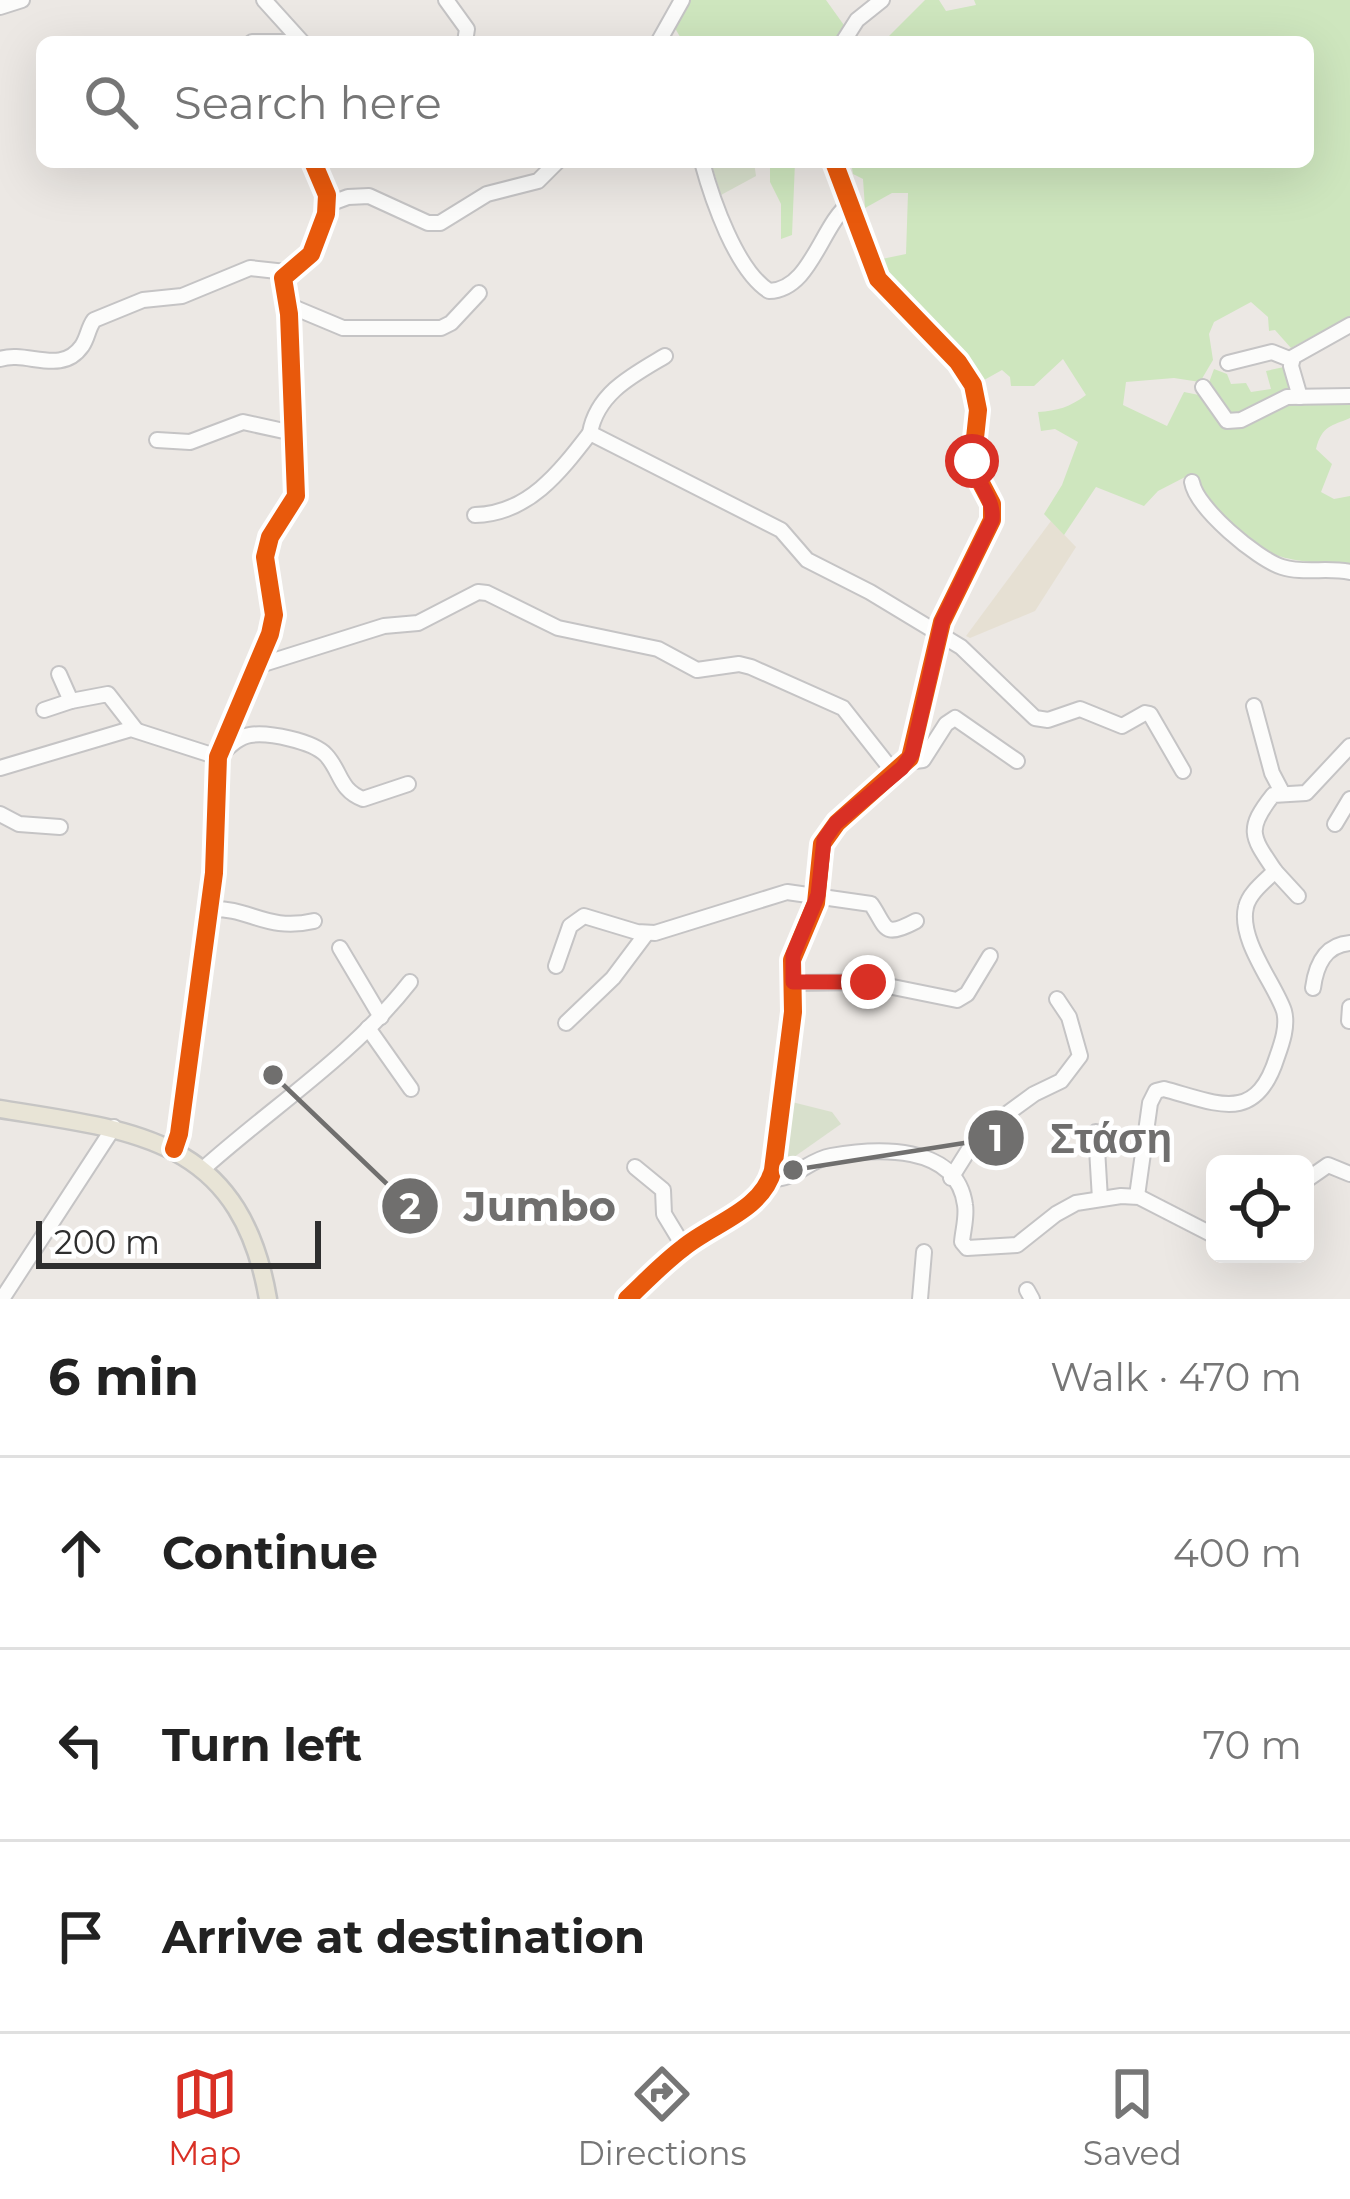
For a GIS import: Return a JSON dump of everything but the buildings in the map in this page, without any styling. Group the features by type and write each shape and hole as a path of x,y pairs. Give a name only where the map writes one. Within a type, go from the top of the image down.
{"main road":[{"path":"0,1108 114,1127 174,1148 224,1194 250,1235 268,1299"}],"street":[{"path":"0,8 22,0"},
{"path":"264,0 297,36"},
{"path":"446,0 466,29 465,36"},
{"path":"663,36 682,0"},
{"path":"846,36 881,0"},
{"path":"174,1148 210,909 218,758 274,615 266,557 270,537 296,496 283,281 286,272 311,254 328,204 315,168"},
{"path":"328,204 348,196 369,196 428,223 440,223 488,194 538,181 551,168"},
{"path":"705,168 718,213 752,273 769,291 782,289 803,269 850,203"},
{"path":"628,1299 684,1247 758,1199 771,1179 789,1047 793,955 818,895 824,840 842,818 907,762 916,741 938,634 992,520 992,504 972,466 976,391 958,362 881,285 836,168"},
{"path":"0,359 14,355 54,362 81,346 94,320 143,300 182,296 250,268 286,272"},
{"path":"288,305 343,328 441,328 479,293"},
{"path":"1292,360 1350,325"},
{"path":"1228,363 1271,352 1292,360"},
{"path":"475,514 500,514 546,484 590,433 601,403 626,380 665,356"},
{"path":"1292,360 1300,397"},
{"path":"1203,388 1227,421 1241,420 1272,401 1350,396"},
{"path":"157,440 190,442 243,422 293,433"},
{"path":"590,433 771,523 807,560 870,592 975,658 1035,718 1048,720 1080,709 1122,726 1150,714 1183,771"},
{"path":"1192,482 1197,497 1233,535 1270,561 1287,568 1350,572"},
{"path":"257,666 384,626 418,623 478,592 487,593 558,628 658,649 697,670 739,664 830,702 843,708 896,774"},
{"path":"59,674 71,701"},
{"path":"44,710 108,694 136,730 218,758"},
{"path":"1254,706 1272,773 1282,792"},
{"path":"907,762 923,760 946,724 956,718 1017,761"},
{"path":"0,768 136,730"},
{"path":"218,758 238,740 256,735 321,751 339,782 358,798 373,798 408,784"},
{"path":"1298,896 1256,843 1254,827 1271,798 1282,792 1306,793 1350,746"},
{"path":"1335,824 1350,799"},
{"path":"0,814 19,824 60,827"},
{"path":"1137,1196 1150,1103 1157,1089 1247,1102 1259,1096 1271,1075 1283,1037 1284,1012 1261,971 1245,913 1250,899 1275,871"},
{"path":"556,967 570,926 578,918 595,917 646,934 770,896 798,892 871,904 880,925 889,929 916,921"},
{"path":"210,909 223,908 277,926 314,921"},
{"path":"566,1023 613,979 646,934"},
{"path":"1313,988 1323,957 1339,944 1350,943"},
{"path":"340,949 381,1017"},
{"path":"793,982 868,982 957,1000 967,994 990,956"},
{"path":"202,1169 295,1097 381,1017 410,982"},
{"path":"951,1178 978,1135 1060,1081 1078,1060 1081,1050 1058,999"},
{"path":"368,1028 411,1089"},
{"path":"2,1299 114,1127"},
{"path":"1096,1132 1100,1198"},
{"path":"771,1179 789,1177 830,1156 895,1150 926,1158 961,1190 966,1209 962,1242 972,1249 1017,1245 1067,1207 1100,1198 1137,1196 1206,1231"},
{"path":"1314,1175 1328,1165 1350,1174"},
{"path":"635,1167 663,1190 663,1211 684,1247"},
{"path":"920,1299 924,1252"}],"shaded area":[{"path":"1051,521 1076,547 1035,611 966,636"}],"green space":[{"path":"681,0 826,0 846,28 843,36 680,36 672,23"},
{"path":"925,0 939,0 946,11 976,5 974,0 1350,0 1350,316 1291,348 1275,330 1269,331 1268,317 1251,302 1214,322 1209,334 1213,360 1200,382 1174,378 1126,382 1123,405 1167,426 1184,392 1204,396 1214,369 1227,374 1231,384 1246,383 1251,392 1271,389 1266,371 1284,367 1293,400 1350,399 1350,418 1325,431 1316,449 1332,464 1321,492 1334,499 1350,496 1350,565 1297,560 1262,549 1196,490 1197,479 1189,475 1158,491 1144,506 1096,487 1064,535 1044,514 1062,485 1078,442 1055,429 1041,431 1038,412 1063,408 1086,395 1063,359 1034,386 1011,386 1002,370 977,384 885,278 877,260 906,254 908,193 892,193 865,208 863,179 852,168 1314,168 1314,36 889,36"},
{"path":"713,168 755,168 756,176 721,195"},
{"path":"770,168 795,168 792,235 781,239 781,204 770,182"},
{"path":"784,1100 832,1112 841,1124 777,1169"}],"cycle path":[{"path":"174,1149 214,873 218,757 270,634 274,615 265,557 270,537 296,496 289,314 283,278 311,254 326,214 327,195 316,168"},
{"path":"627,1299 683,1248 748,1206 767,1184 773,1170 793,1012 792,960 816,903 822,844 837,823 910,758 942,622 992,520 992,504 972,466 978,410 973,385 958,362 878,279 836,168"}],"place":[{"name":"Jumbo","path":"273,1075"},
{"name":"Στάση","path":"793,1170"}],"route":[{"path":"868,982 793,982 792,959 816,902 824,840 836,823 902,768 912,754 942,622 992,520 992,504 972,461"}]}
